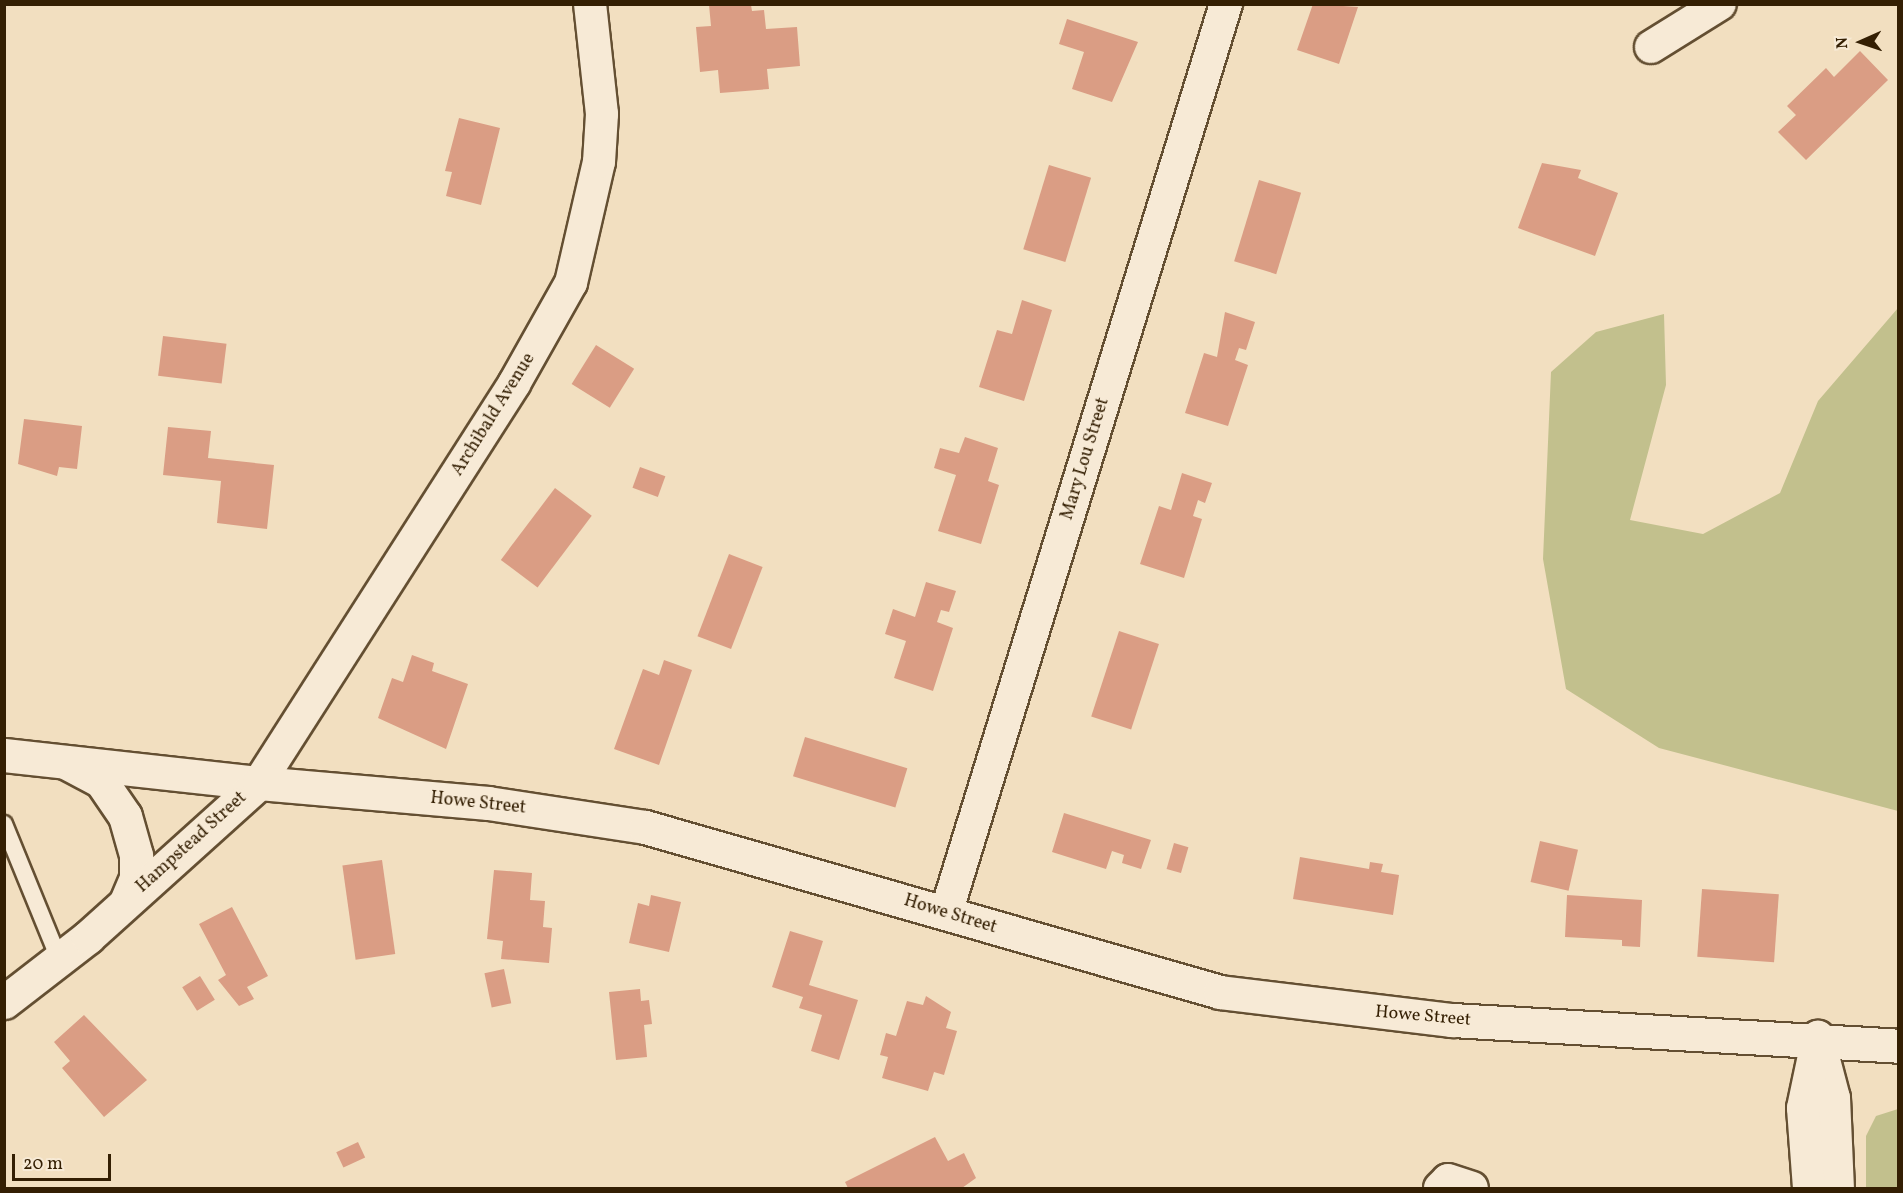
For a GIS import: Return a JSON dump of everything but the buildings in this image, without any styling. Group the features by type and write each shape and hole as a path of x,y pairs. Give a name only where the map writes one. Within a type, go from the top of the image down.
{"main road":[{"name":"Howe Street","path":"4,755 259,783 489,803 645,827 1220,992 1329,1008 1452,1020 1818,1037 1899,1046"},
{"name":"Hampstead Street","path":"65,762 101,781 125,816 136,855 136,878 126,902"},
{"name":"Hampstead Street","path":"4,1002 126,902 259,783"}],"street":[{"name":"Archibald Avenue","path":"259,783 514,384 571,284 599,162 602,114 590,4"},
{"name":"Mary Lou Street","path":"946,914 1226,4"},
{"path":"1651,47 1720,4"},
{"path":"1818,1037 1834,1098 1827,1188"},
{"path":"1440,1188 1448,1180 1472,1188"}],"lane":[{"path":"4,824 59,959"}],"shaded area":[{"path":"1898,308 1898,811 1659,748 1566,689 1543,559 1551,372 1596,332 1664,314 1666,385 1630,520 1703,534 1780,493 1818,401"},
{"path":"1898,1109 1898,1188 1866,1188 1866,1136 1876,1116"}]}
